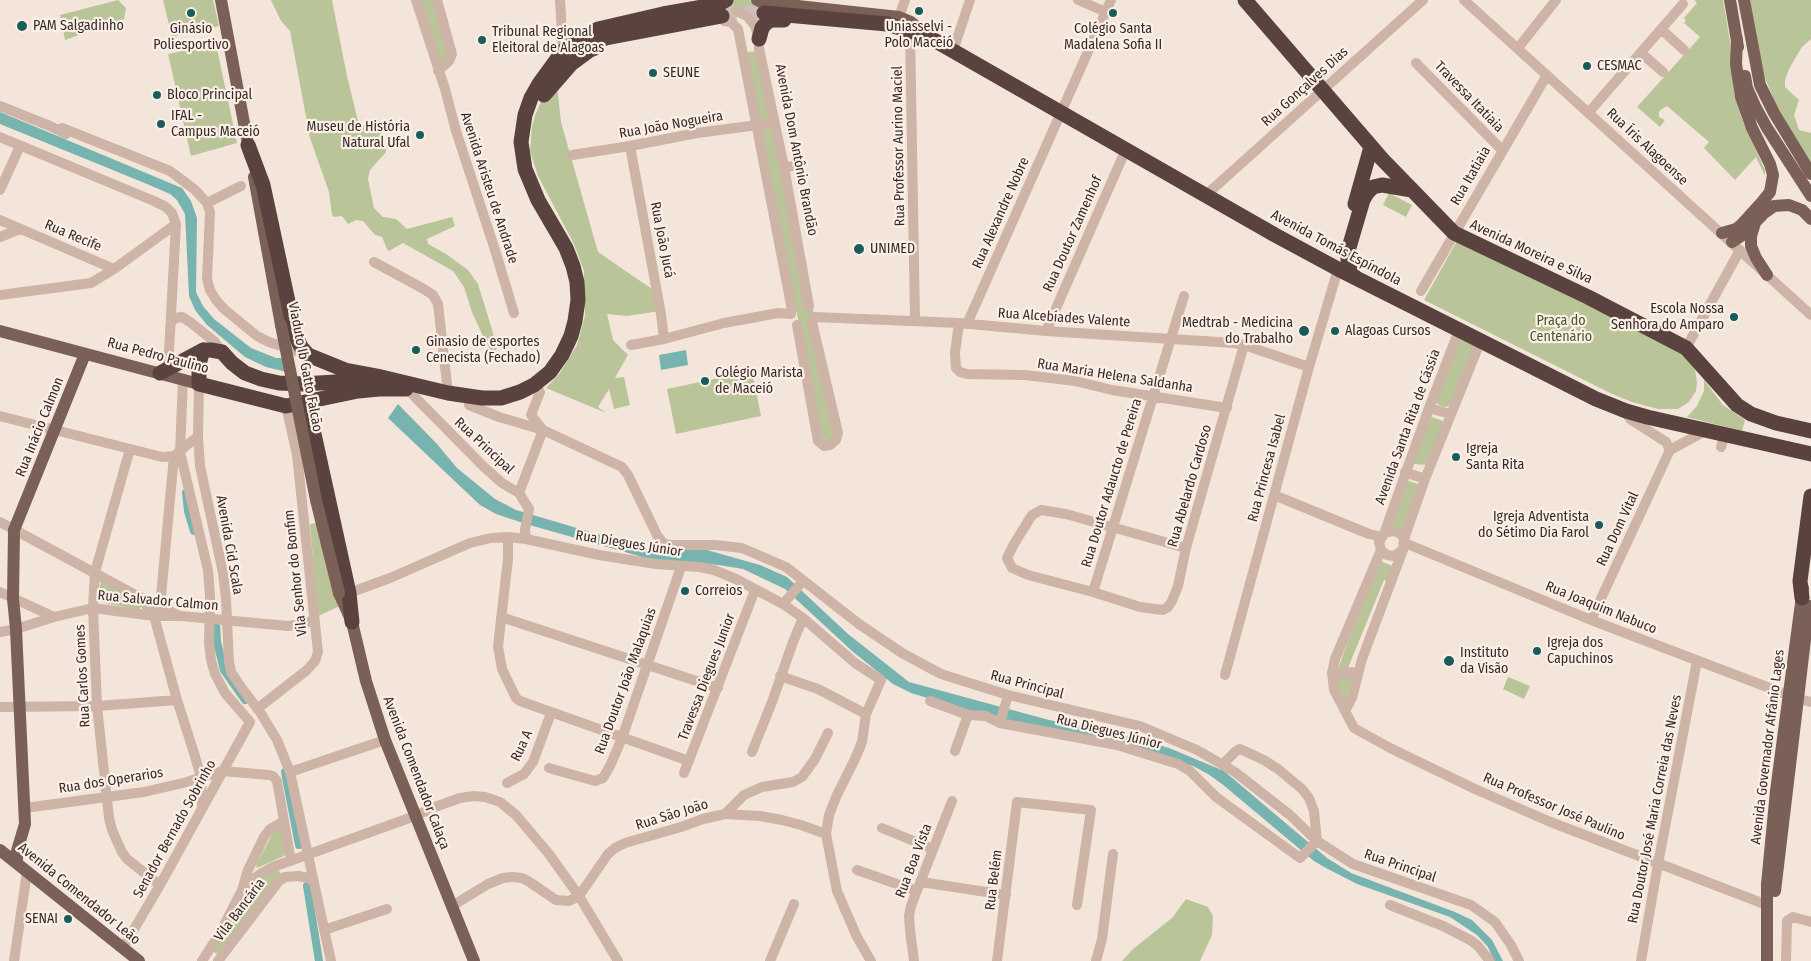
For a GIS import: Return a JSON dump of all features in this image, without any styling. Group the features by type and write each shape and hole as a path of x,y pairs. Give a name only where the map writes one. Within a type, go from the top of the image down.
{"highway":[{"name":"Avenida Moreira e Silva","path":"1245,0 1371,147 1454,233 1588,297 1686,348 1737,405 1751,414 1776,423 1811,431"},
{"path":"761,5 874,23"},
{"path":"248,145 263,185 295,334 301,347 308,354 345,370 448,392 482,398 501,398 534,385 550,372 562,355 576,321 578,300 575,274 566,248 538,200 524,169 521,142 525,115 531,98 539,84 563,51 580,38 598,29 663,14 725,10"},
{"name":"Rua Pedro Paulino","path":"199,384 286,406 379,388 406,389 481,407 502,406 519,402 546,388 571,358 583,329 587,299 584,271 578,254 540,183 532,162 530,151 532,126 544,96 571,64 590,50 707,23 725,10"},
{"path":"759,43 762,28 767,22 772,20 855,26 874,23"},
{"name":"Avenida Tomás Espíndola","path":"874,23 910,30 927,36 1206,196 1354,277 1596,399 1626,411 1705,430 1723,441 1768,443 1811,454"},
{"path":"1332,265 1343,248 1371,147"},
{"path":"1365,174 1371,181 1382,185 1412,190"},
{"path":"1354,277 1348,260 1348,251 1358,216 1367,193 1374,187 1382,185"},
{"path":"164,372 203,350 222,352 232,363 245,372 261,379 280,383 303,384 388,378"},
{"path":"199,384 199,364 203,350"},
{"path":"307,402 318,449 344,593 352,622"},
{"path":"1808,596 1800,581 1811,496"}],"main road":[{"name":"Viaduto Ib Gatto Falcão","path":"221,0 316,500 344,593"},
{"path":"1730,0 1747,88 1767,128 1811,196"},
{"path":"1744,0 1760,85 1774,113 1811,174"},
{"path":"761,5 899,17 911,22 927,36"},
{"path":"1722,233 1736,229 1762,202 1770,192 1773,175 1770,164 1752,128 1741,97 1736,64 1737,39"},
{"path":"1736,246 1744,234 1774,206 1782,204 1796,207 1811,219"},
{"path":"1755,223 1751,236 1751,246 1767,275"},
{"name":"Rua Pedro Paulino","path":"0,332 164,372 199,384"},
{"name":"Rua Inácio Calmon","path":"17,863 17,851 25,824 25,808 13,599 14,530 85,354"},
{"name":"Avenida Governador Afrânio Lages","path":"1772,961 1776,884 1796,718 1791,696 1793,697 1808,596 1811,537"},
{"name":"Avenida Comendador Calaça","path":"352,622 366,681 385,740 474,961"},
{"name":"Avenida Governador Afrânio Lages","path":"1767,961 1768,884 1776,791 1793,697"},
{"name":"Avenida Comendador Leão","path":"0,850 139,961"}],"street":[{"name":"Avenida Aristeu de Andrade","path":"416,0 514,313"},
{"path":"437,0 452,54 449,61 438,71"},
{"path":"560,0 563,51"},
{"path":"899,17 905,0"},
{"path":"953,51 970,0"},
{"path":"1078,0 1106,12"},
{"name":"Rua Alexandre Nobre","path":"963,324 1111,0"},
{"name":"Rua Gonçalves Dias","path":"1206,196 1423,0"},
{"name":"Rua Íris Alagoense","path":"1464,0 1811,315"},
{"path":"1518,48 1556,0"},
{"path":"1589,112 1683,4"},
{"path":"725,10 731,22 738,30 792,312 794,322 797,325 818,441 824,446 830,445 836,440 838,433 813,319 813,310 803,304 797,305 792,312"},
{"name":"Avenida Dom Antônio Brandão","path":"725,10 747,16 755,26 773,123 789,167 809,306"},
{"path":"1661,29 1684,50"},
{"name":"Rua Professor Aurino Maciel","path":"910,30 915,321"},
{"path":"742,51 759,43"},
{"path":"1641,53 1663,72"},
{"name":"Travessa Itatiaia","path":"1416,63 1502,150"},
{"name":"Rua Itatiaia","path":"1421,291 1546,75"},
{"path":"0,106 76,138"},
{"path":"753,110 771,109"},
{"name":"Rua João Nogueira","path":"572,155 697,133 773,123"},
{"path":"62,128 170,171 182,179 207,203 210,212 207,279 210,290 216,300 257,336 269,342 308,354"},
{"path":"0,137 154,201 166,207 172,213 176,224 173,297 164,372"},
{"path":"0,190 20,146"},
{"name":"Rua João Jucá","path":"630,146 664,339"},
{"name":"Rua Doutor Zamenhof","path":"1046,331 1126,149"},
{"path":"207,203 241,186"},
{"name":"Rua Recife","path":"0,220 114,269"},
{"path":"0,295 91,283 114,269 176,224"},
{"path":"0,237 20,229"},
{"path":"1686,348 1736,246"},
{"path":"374,262 422,288 432,295 438,304 441,316 448,392"},
{"name":"Rua Princesa Isabel","path":"1225,675 1309,367 1332,265"},
{"name":"Rua Doutor Adaucto de Pereira","path":"1093,592 1184,296"},
{"path":"173,297 190,322"},
{"path":"631,345 664,339 724,323 792,312"},
{"path":"171,323 175,318 182,318 190,322 214,342 222,352"},
{"path":"797,325 806,326 813,319"},
{"name":"Rua Alcebíades Valente","path":"813,319 915,321 1234,342 1309,367"},
{"name":"Rua Maria Helena Saldanha","path":"963,324 955,353 956,368 960,372 967,374 1025,375 1075,381 1112,390 1226,408"},
{"name":"Avenida Santa Rita de Cássia","path":"1345,711 1334,690 1332,673 1335,659 1382,541 1405,472 1459,330"},
{"path":"1345,711 1352,698 1358,672 1425,479 1481,340"},
{"name":"Rua Abelardo Cardoso","path":"1093,592 1140,607 1163,610 1172,601 1178,586 1186,548 1244,345"},
{"name":"Avenida Cid Scala","path":"183,379 177,454 208,570 211,620 209,643 215,674 225,693 250,722"},
{"name":"Avenida Cid Scala","path":"199,384 198,436 200,466 224,573 227,646 231,672 278,740 290,772 331,961"},
{"name":"Rua Principal","path":"406,389 484,467 502,483 519,492 543,430"},
{"path":"540,392 531,415 543,430"},
{"name":"Rua Principal","path":"469,405 499,418 543,430 622,467 663,543 669,545 715,545 742,548 775,561 859,624 923,666 941,674 1007,700 1140,726 1197,750 1223,764 1263,793 1316,842 1353,864 1471,905 1495,922 1511,945 1519,961"},
{"name":"Vila Senhor do Bonfim","path":"257,709 307,670 315,661 318,647 313,620 297,455 286,406"},
{"path":"1429,408 1450,414"},
{"path":"1626,411 1630,419 1666,442 1670,450 1705,430"},
{"path":"0,416 162,457 177,454 198,436"},
{"name":"Rua Carlos Gomes","path":"130,449 94,572 93,608 97,706 112,830 122,852 136,868 160,885"},
{"path":"297,455 318,449"},
{"name":"Rua Dom Vital","path":"1591,620 1670,450"},
{"path":"160,606 177,454"},
{"path":"1405,472 1425,479"},
{"path":"519,492 529,509 526,539"},
{"path":"1274,495 1369,534 1382,541 1386,555 1394,556 1404,544"},
{"path":"1093,592 1028,575 1012,568 1008,558 1014,544 1027,522 1038,510 1047,510 1186,548"},
{"path":"0,522 141,598 181,616"},
{"path":"1382,541 1391,531 1395,531 1402,535 1404,544"},
{"path":"508,537 508,560 498,646 500,659 514,693 520,701 689,761"},
{"name":"Rua Diegues Júnior","path":"344,593 390,578 470,543 491,538 526,539 600,555 714,570 736,578 755,590 786,600 803,618 855,663 881,680 866,714"},
{"name":"Rua Joaquim Nabuco","path":"1404,544 1591,620 1793,697 1811,702"},
{"name":"Rua Doutor João Malaquias","path":"549,768 595,781 602,778 610,766 622,738 681,567"},
{"path":"786,600 802,583"},
{"name":"Travessa Diegues Junior","path":"684,773 755,590"},
{"path":"0,592 54,616"},
{"path":"141,598 154,616 201,777 201,809"},
{"name":"Rua Salvador Calmon","path":"0,632 16,629 54,616 93,608 154,616 181,616 288,626 304,624 313,620"},
{"path":"501,618 718,688"},
{"path":"752,752 803,618"},
{"name":"Rua Doutor José Maria Correia das Neves","path":"1641,961 1697,661"},
{"path":"1332,673 1358,672"},
{"path":"780,676 827,693 866,714 862,742 836,797 829,815 826,834 837,891 854,930 871,961"},
{"path":"0,707 97,706 177,700"},
{"path":"1000,722 1007,700"},
{"name":"Rua Diegues Júnior","path":"930,701 968,714 986,716 1000,722 1117,745 1178,764 1190,771 1216,797 1302,856 1316,842"},
{"name":"Rua Professor José Paulino","path":"1345,711 1354,728 1390,748 1475,789 1617,852 1658,864 1767,905"},
{"name":"Rua A","path":"507,782 524,774 533,762 551,713"},
{"path":"955,752 968,714"},
{"name":"Senador Bernado Sobrinho","path":"123,948 250,722"},
{"path":"724,814 744,795 762,787 793,782 802,777 815,759 828,733"},
{"path":"290,772 385,740"},
{"path":"1223,764 1240,749 1264,760 1284,773 1309,798 1316,821 1316,842"},
{"path":"223,771 269,775 273,776 277,781 291,861"},
{"name":"Rua dos Operarios","path":"25,808 107,798 183,784 223,771"},
{"path":"242,888 267,870 413,812 460,798 485,797 500,802 516,814 549,854 579,896 618,961"},
{"name":"Rua Boa Vista","path":"914,961 909,916 952,801"},
{"name":"Rua Belém","path":"997,961 1017,802 1092,810 1077,905"},
{"name":"Rua São João","path":"579,896 608,854 616,848 625,843 681,827 703,818 724,814 760,816 801,825 826,834"},
{"path":"204,960 220,933 242,888 248,870 264,837 270,829 284,821"},
{"path":"882,828 933,849"},
{"path":"1096,961 1102,939 1113,854"},
{"path":"857,870 919,886 1006,895"},
{"path":"14,961 28,872"},
{"name":"Vila Bancária","path":"218,961 279,881 284,877 298,876 308,878 314,882"},
{"path":"452,906 488,884 503,878 512,877 528,881 556,900 567,902 579,896"},
{"path":"770,961 794,904"},
{"path":"1390,905 1442,926 1470,940 1478,946 1490,961"},
{"path":"324,930 387,909"},
{"path":"1786,961 1787,920 1793,917 1811,922"}],"green space":[{"path":"118,0 126,8 124,19 65,40 60,15"},
{"name":"Ginásio Poliesportivo","path":"163,0 213,0 219,26 172,37"},
{"path":"271,0 332,0 358,121 363,125 377,128 383,134 386,152 370,170 368,179 374,208 383,217 396,219 407,229 452,217 455,226 427,239 428,244 468,270 478,284 497,346 495,354 486,343 472,312 464,287 453,271 403,243 389,251 382,237 375,235 363,221 356,220 348,224 342,216 334,217 332,215 329,192 310,138 290,31 281,21"},
{"path":"418,0 436,0 451,48 439,69"},
{"path":"730,0 749,0 766,9 758,30 738,8 724,6"},
{"path":"1694,0 1723,0 1730,41 1734,93 1742,119 1765,170 1765,176 1756,157 1735,180 1704,148 1709,142 1667,106 1659,111 1659,117 1665,120 1660,127 1637,107 1700,37 1684,23 1686,20 1684,18 1697,3"},
{"path":"1750,0 1811,0 1811,39 1802,47 1789,69 1785,80 1785,87 1799,100 1794,115 1799,130 1811,133 1811,165 1776,105 1759,63"},
{"path":"216,44 237,143 191,156 168,54"},
{"path":"762,51 837,432 829,442 821,438 746,52"},
{"path":"556,76 561,122 598,252 652,289 660,311 627,316 607,314 613,340 628,355 615,378 624,377 630,405 614,409 609,389 598,407 606,413 546,388 560,373 577,345 585,316 584,271 574,244 538,176 530,151 532,126 536,113 544,95"},
{"path":"1389,193 1412,205 1406,217 1383,205"},
{"name":"Praça do Centenário","path":"1458,239 1681,352 1689,359 1695,370 1697,382 1696,391 1689,402 1678,409 1658,409 1632,402 1610,393 1424,300"},
{"path":"1459,338 1475,346 1451,405 1441,406 1436,403"},
{"path":"752,371 761,416 676,434 667,389"},
{"path":"1704,380 1723,405 1745,420 1742,431 1687,417 1697,406 1704,391"},
{"path":"1429,416 1443,421 1428,465 1412,464"},
{"path":"1405,480 1421,485 1404,531 1387,528"},
{"path":"316,523 340,606 318,616 310,524"},
{"path":"1378,560 1395,567 1390,582 1384,580 1348,668 1354,671 1346,702 1335,685 1337,671"},
{"path":"101,582 139,600 142,605 139,610 96,601"},
{"path":"1508,677 1530,686 1524,699 1503,689"},
{"path":"280,826 286,851 284,856 257,868 256,865 275,829"},
{"path":"276,868 281,873 218,955 213,951 228,928 251,885"},
{"path":"1186,899 1208,907 1213,916 1212,935 1200,961 1122,961 1133,949 1172,918"}],"water":[{"path":"0,112 182,188 191,201 197,218 196,292 203,306 214,319 251,348 276,358 285,358 287,372 266,367 245,357 207,325 195,310 189,296 185,214 177,200 170,194 147,184 0,124"},
{"path":"686,350 688,365 661,370 659,355"},
{"path":"398,404 437,444 457,468 495,499 516,510 648,549 707,550 760,565 787,577 848,634 909,682 1049,720 1120,734 1169,748 1224,771 1327,858 1351,873 1472,920 1492,940 1503,961 1494,961 1488,947 1477,935 1450,917 1357,884 1314,861 1222,784 1193,766 1008,722 911,693 893,684 852,651 785,589 743,569 719,565 653,560 496,514 480,505 388,418"}],"waterway":[{"path":"186,493 188,511 194,531"},
{"path":"216,624 217,642 224,670 245,700"},
{"path":"285,772 299,845"},
{"path":"307,886 319,961"}],"tunnel":[{"path":"722,16 735,13 764,13"}],"place":[{"name":"Uniasselvi - Polo Maceió","path":"919,11"},
{"name":"Ginásio Poliesportivo","path":"191,13"},
{"name":"Colégio Santa Madalena Sofia II","path":"1113,13"},
{"name":"PAM Salgadinho","path":"22,26"},
{"name":"Tribunal Regional Eleitoral de Alagoas","path":"482,40"},
{"name":"CESMAC","path":"1587,66"},
{"name":"SEUNE","path":"653,73"},
{"name":"Bloco Principal","path":"157,95"},
{"name":"IFAL - Campus Maceió","path":"161,124"},
{"name":"Museu de História Natural Ufal","path":"420,135"},
{"name":"UNIMED","path":"859,249"},
{"name":"Escola Nossa Senhora do Amparo","path":"1734,317"},
{"name":"Medtrab - Medicina do Trabalho","path":"1304,331"},
{"name":"Alagoas Cursos","path":"1335,331"},
{"name":"Ginasio de esportes Cenecista (Fechado)","path":"416,350"},
{"name":"Colégio Marista de Maceió","path":"705,381"},
{"name":"Igreja Santa Rita","path":"1456,457"},
{"name":"Igreja Adventista do Sétimo Dia Farol","path":"1599,525"},
{"name":"Correios","path":"685,591"},
{"name":"Igreja dos Capuchinos","path":"1537,651"},
{"name":"Instituto da Visão","path":"1449,661"},
{"name":"SENAI","path":"68,919"}]}
